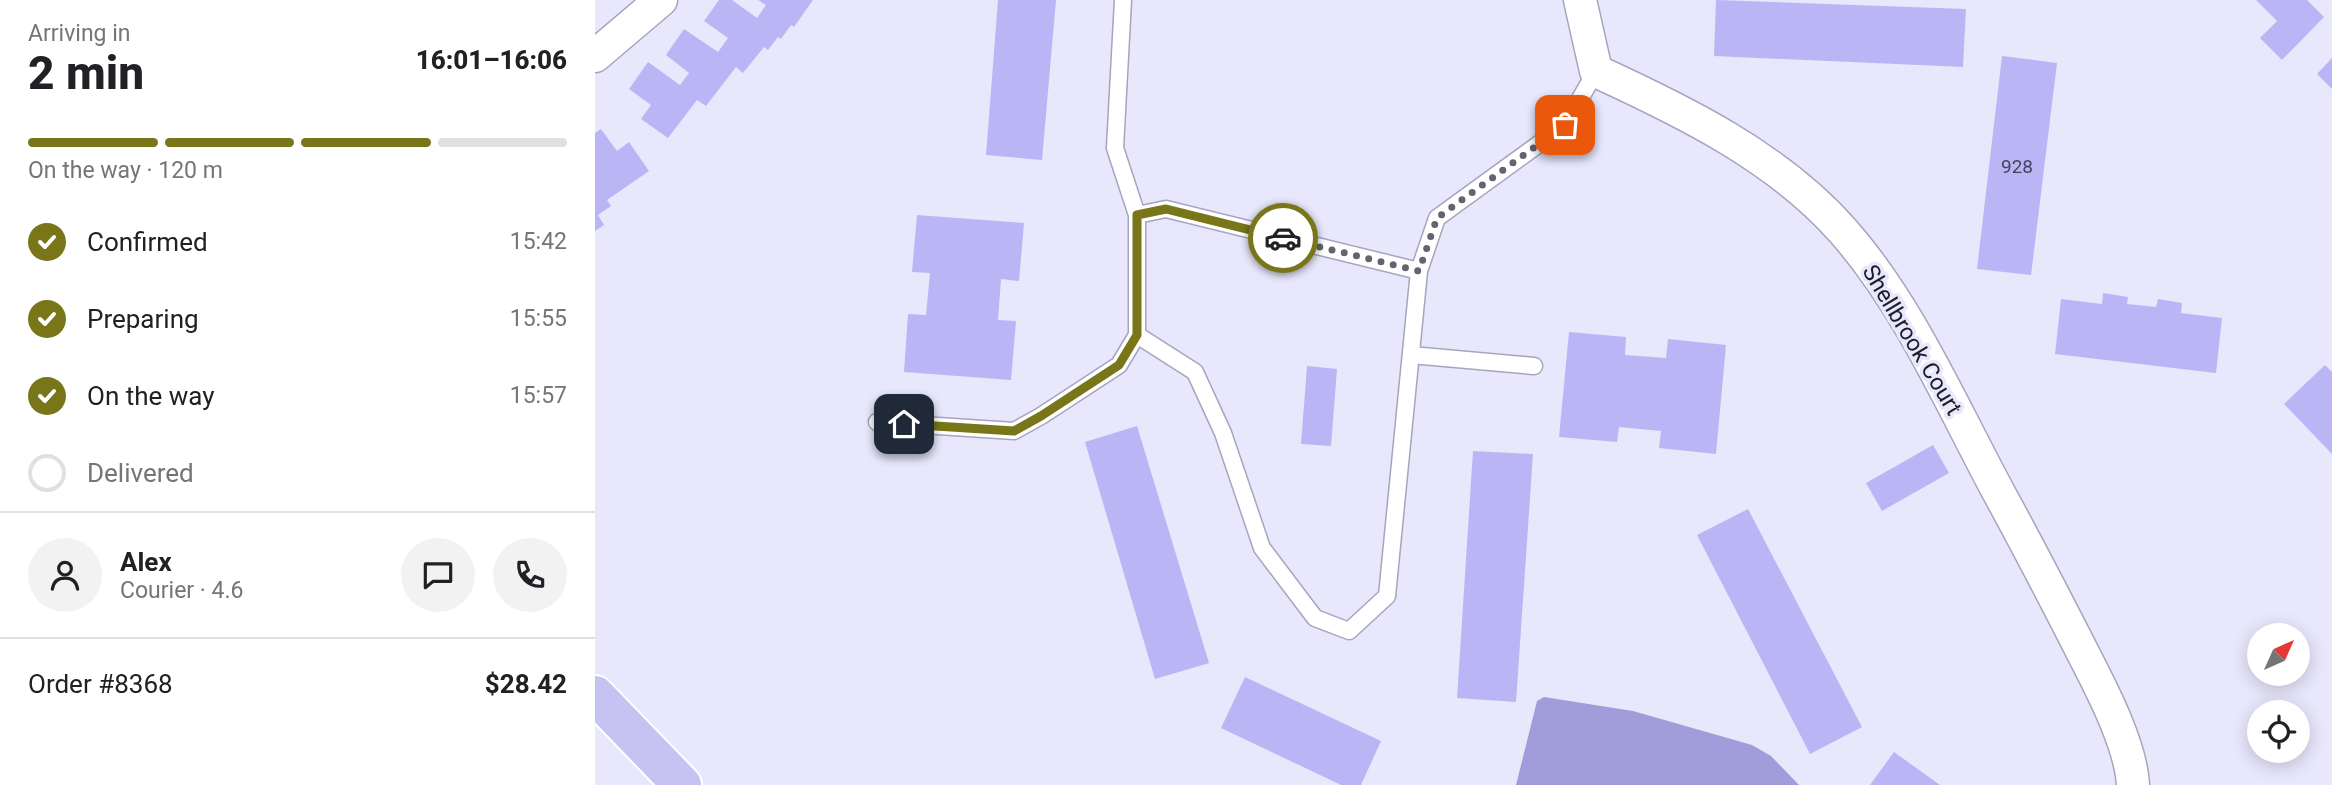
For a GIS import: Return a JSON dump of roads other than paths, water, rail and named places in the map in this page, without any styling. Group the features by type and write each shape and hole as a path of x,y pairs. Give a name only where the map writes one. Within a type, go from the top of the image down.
{"main road":[{"path":"595,695 682,785"}],"street":[{"path":"599,42 661,0"},
{"path":"1580,0 1596,71"},
{"name":"Shellbrook Court","path":"1596,71 1657,99 1765,163 1806,195 1843,230 1875,272 1913,334 2054,594 2118,727 2133,785"}],"lane":[{"path":"877,422 1014,431 1119,365 1137,335 1137,215 1115,148 1123,0"},
{"path":"1137,335 1195,372 1223,433 1262,548 1315,618 1349,631 1387,596 1419,271 1437,218 1565,125 1596,71"},
{"path":"1137,215 1166,209 1419,271"},
{"path":"1411,355 1534,366"}]}
